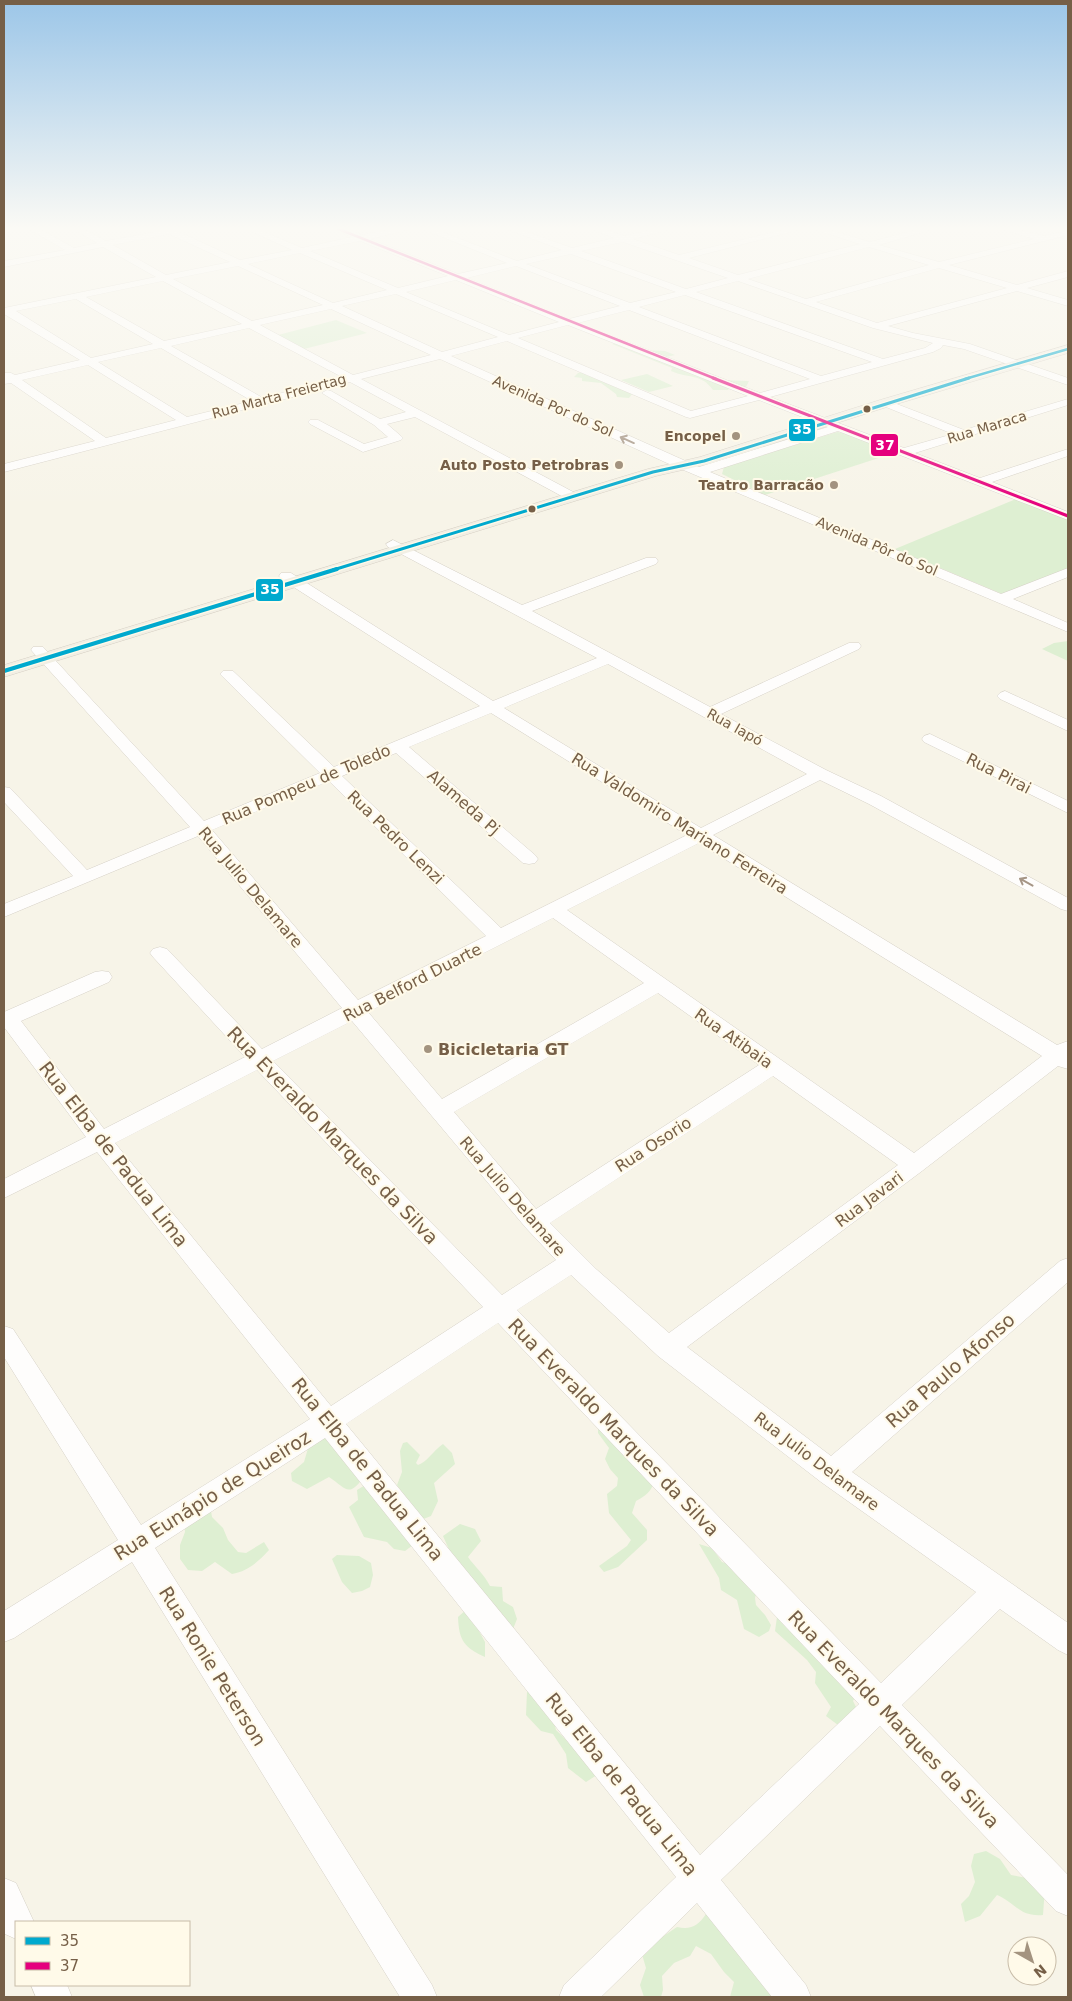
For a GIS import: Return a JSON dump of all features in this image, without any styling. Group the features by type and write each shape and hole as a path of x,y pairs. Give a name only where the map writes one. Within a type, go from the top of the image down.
{"main road":[{"path":"4,661 42,654 666,464 828,423 1068,344"},
{"path":"828,423 885,403 1014,363 1068,349"},
{"path":"4,671 42,654"}],"street":[{"path":"22,321 185,421"},
{"path":"121,321 261,401"},
{"path":"247,321 569,495"},
{"path":"7,378 264,321"},
{"name":"Avenida Por do Sol","path":"356,321 429,358 666,464"},
{"name":"Avenida Por do Sol","path":"362,321 440,355 666,464"},
{"path":"466,321 690,415 929,350 937,346 939,341"},
{"path":"671,321 819,379"},
{"path":"768,321 881,362"},
{"path":"862,321 912,336 966,346 1068,382"},
{"path":"876,326 893,321"},
{"path":"568,322 980,482 1065,512"},
{"name":"Rua Marta Freiertag","path":"4,468 568,322"},
{"path":"7,378 104,442"},
{"path":"314,422 363,448 397,438 378,424 327,393"},
{"name":"Rua Maraca","path":"905,452 1068,402"},
{"path":"885,403 964,434"},
{"path":"378,424 416,413"},
{"path":"980,482 1068,452"},
{"path":"4,455 17,465"},
{"name":"Avenida Pôr do Sol","path":"666,464 1000,598 1068,628"},
{"name":"Rua Iapó","path":"397,546 521,610 710,713 815,776 1068,920"},
{"path":"521,610 651,561"},
{"path":"1000,598 1068,572"},
{"name":"Rua Valdomiro Mariano Ferreira","path":"290,578 492,707 700,836 1064,1055"},
{"path":"710,713 854,646"},
{"name":"Rua Julio Delamare","path":"42,654 202,828 439,1111 534,1222 571,1262 667,1348 831,1473 1068,1640"},
{"name":"Rua Pompeu de Toledo","path":"4,910 609,658"},
{"name":"Rua Pedro Lenzi","path":"228,674 499,937"},
{"path":"1005,696 1068,726"},
{"name":"Rua Pirai","path":"930,739 1068,808"},
{"name":"Alameda Pj","path":"398,746 529,859"},
{"name":"Rua Iapó","path":"815,776 875,800 1068,905"},
{"name":"Rua Belford Duarte","path":"4,1190 815,776"},
{"path":"4,792 84,877"},
{"name":"Rua Atibaia","path":"554,910 914,1165"},
{"name":"Rua Everaldo Marques da Silva","path":"160,953 260,1060 1068,1899"},
{"name":"Rua Elba de Padua Lima","path":"102,977 6,1019 100,1140 794,1997"},
{"path":"439,1111 658,984"},
{"name":"Rua Javari","path":"667,1348 1064,1055"},
{"name":"Rua Osorio","path":"534,1222 773,1066"},
{"name":"Rua Eunápio de Queiroz","path":"4,1628 329,1421 571,1262"},
{"name":"Rua Paulo Afonso","path":"831,1473 1068,1268"},
{"name":"Rua Ronie Peterson","path":"4,1336 420,1997"},
{"path":"576,1997 998,1591"},
{"path":"4,1895 17,1921"},
{"path":"49,1986 55,1997"}],"green space":[{"path":"331,321 339,321 367,333 304,349 278,335"},
{"path":"622,341 644,350 665,351 675,355 666,357 722,380 749,381 746,387 713,390 704,381 671,371 672,368 612,344"},
{"path":"586,371 631,390 632,394 629,398 617,397 616,394 601,383 582,381 582,378 574,377 578,373"},
{"path":"647,374 673,386 649,392 621,380"},
{"path":"837,432 847,433 897,452 765,495 722,474 724,467"},
{"path":"1016,499 1068,519 1068,569 1002,594 895,549"},
{"path":"1068,641 1068,661 1042,649 1054,643"},
{"path":"598,1426 656,1475 652,1488 636,1501 632,1513 647,1530 647,1540 618,1567 604,1572 599,1566 627,1546 631,1540 609,1513 607,1494 617,1486 618,1478 610,1469 605,1459 609,1448 598,1433"},
{"path":"324,1438 335,1442 364,1477 354,1488 344,1488 329,1477 307,1489 292,1481 291,1473 304,1462 309,1445"},
{"path":"407,1442 420,1455 416,1463 418,1465 443,1444 452,1453 455,1464 434,1483 438,1501 431,1516 421,1520 397,1485 402,1472 400,1451 403,1443"},
{"path":"375,1479 413,1545 405,1551 394,1549 387,1542 364,1537 349,1507 358,1500 357,1490"},
{"path":"210,1505 212,1517 223,1528 228,1540 238,1552 246,1553 264,1542 269,1550 252,1565 238,1573 232,1574 215,1562 202,1571 188,1570 180,1559 180,1545 185,1532 184,1517"},
{"path":"460,1524 475,1529 481,1541 468,1557 490,1586 502,1587 503,1601 513,1607 517,1619 513,1629 491,1628 479,1631 485,1642 485,1657 472,1650 461,1638 458,1617 467,1609 451,1554 443,1536"},
{"path":"699,1544 712,1548 722,1562 754,1573 758,1587 755,1598 756,1605 771,1625 769,1631 759,1637 744,1629 737,1600 721,1590 719,1578"},
{"path":"337,1555 359,1556 371,1563 373,1575 370,1587 352,1593 342,1582 332,1559"},
{"path":"777,1617 861,1686 853,1701 857,1715 842,1728 826,1716 831,1707 815,1683 816,1672 807,1660 775,1631"},
{"path":"538,1683 549,1697 556,1730 600,1773 586,1782 568,1768 566,1754 553,1734 541,1731 526,1715 527,1692"},
{"path":"986,1851 1000,1859 1011,1875 1027,1878 1045,1887 1043,1915 1023,1912 997,1895 980,1916 965,1922 961,1904 969,1896 975,1882 971,1866 974,1854"},
{"path":"706,1914 766,1979 787,1997 730,1997 734,1982 711,1954 696,1946 690,1956 674,1963 662,1976 663,1990 661,1997 644,1997 640,1985 646,1968 641,1951 677,1927 686,1928 694,1926"}],"transit line":[{"name":"37","path":"566,321 1068,516"},
{"name":"35","path":"4,671 653,472 704,461 885,403 1068,349"}],"place":[{"name":"Encopel","path":"736,436"},
{"name":"Auto Posto Petrobras","path":"619,465"},
{"name":"Teatro Barracão","path":"834,485"},
{"name":"Bicicletaria GT","path":"428,1049"}]}
